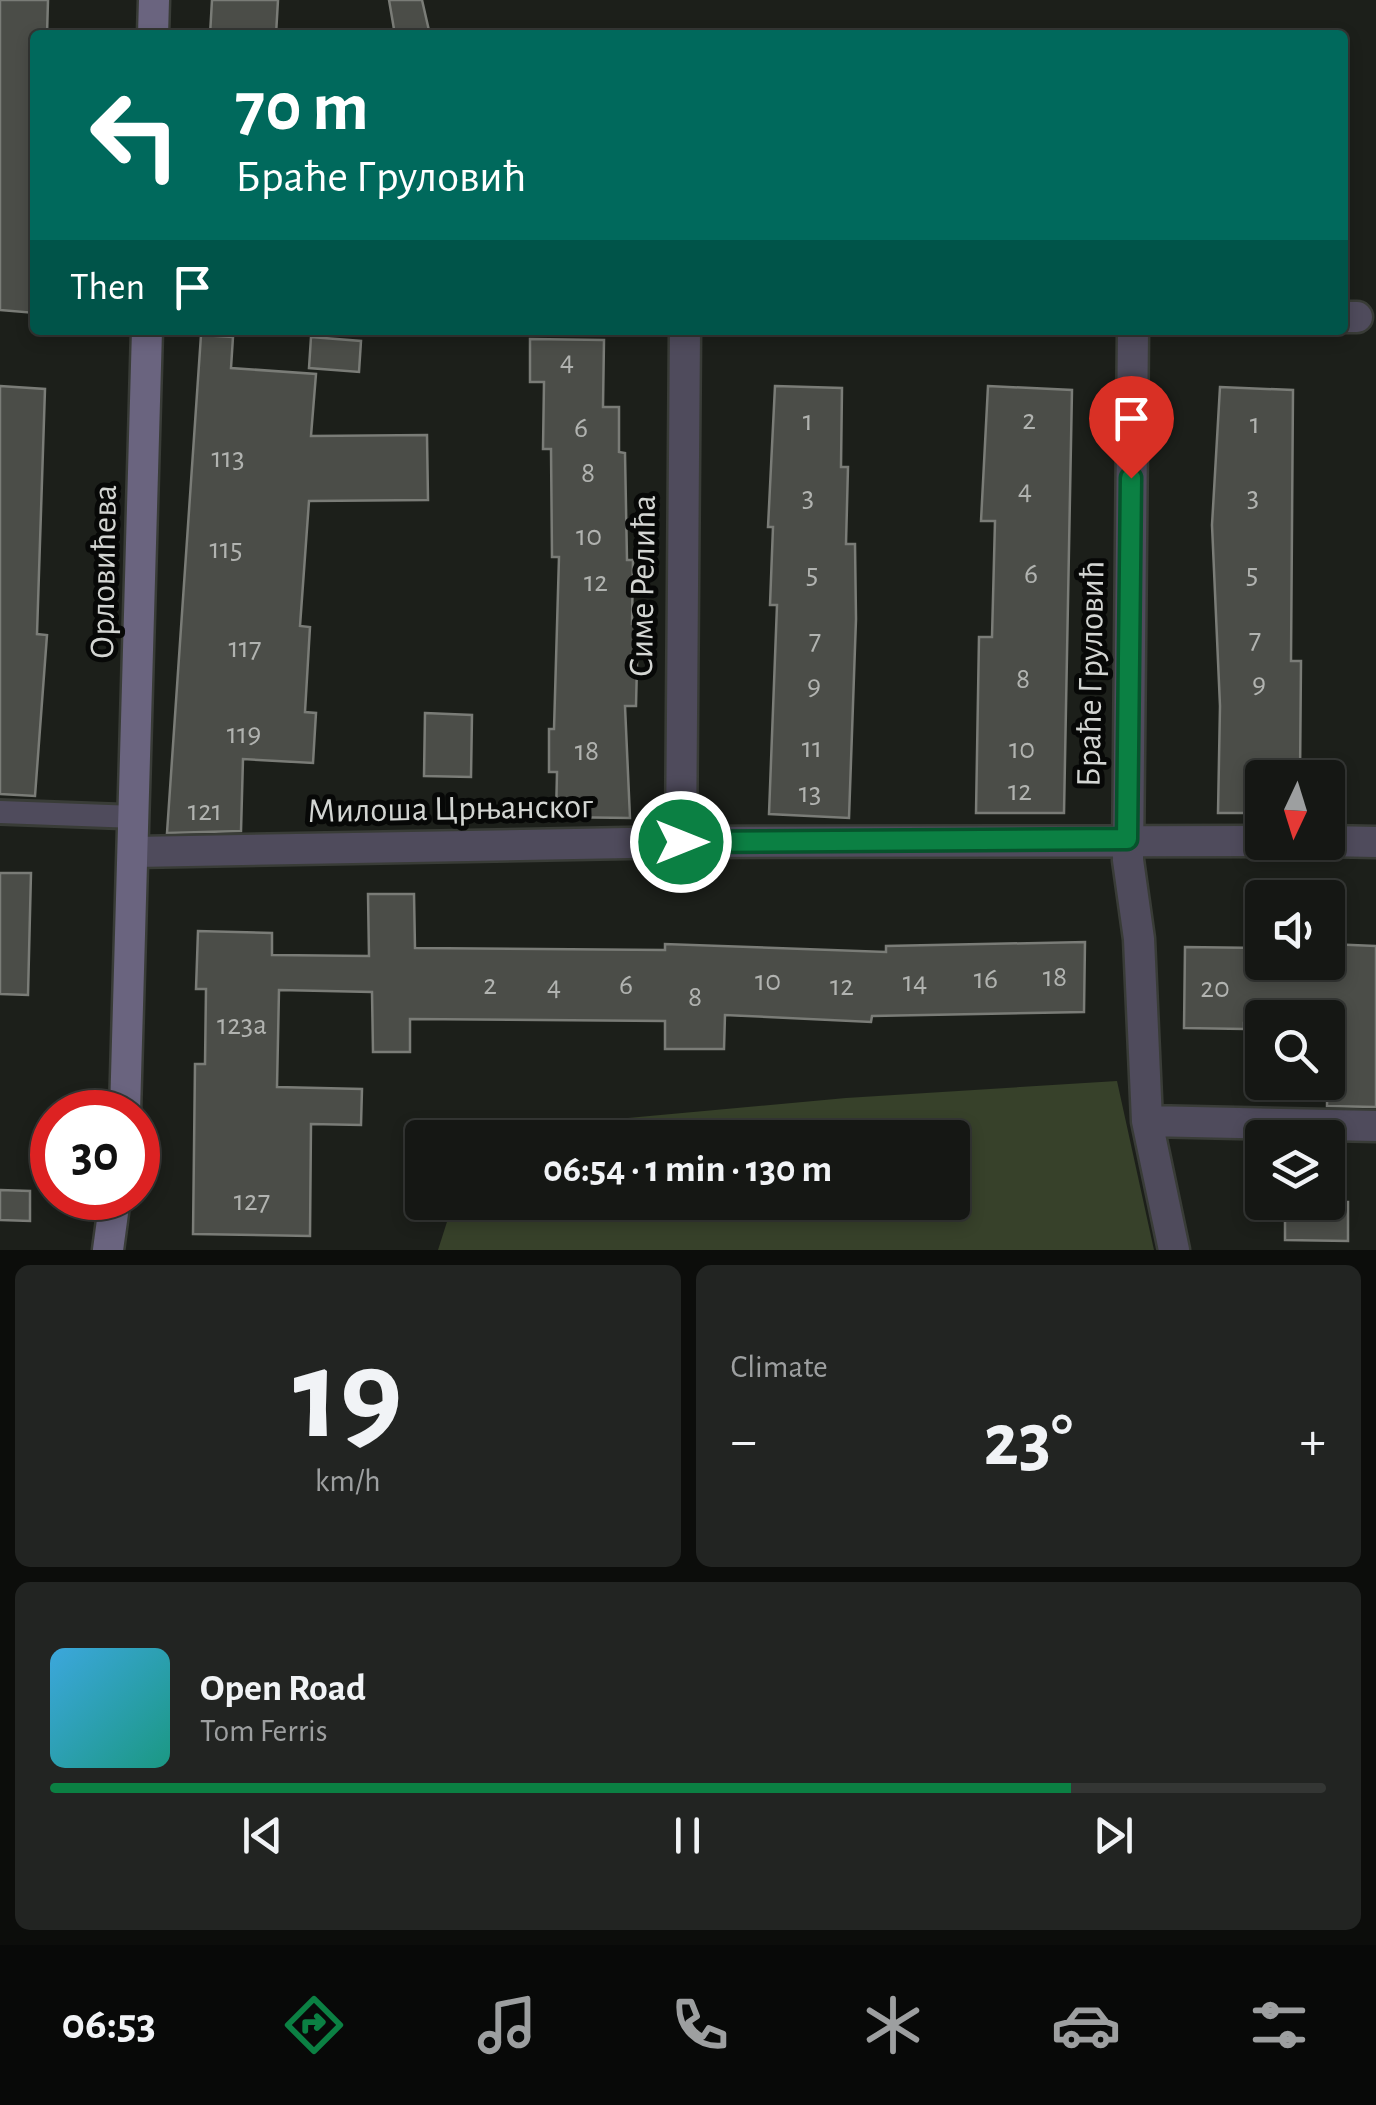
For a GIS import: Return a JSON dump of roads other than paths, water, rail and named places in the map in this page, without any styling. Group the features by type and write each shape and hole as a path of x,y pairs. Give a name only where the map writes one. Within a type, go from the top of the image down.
{"street":[{"path":"153,30 154,0"},
{"name":"Орловићева","path":"125,1090 135,852 147,335"},
{"name":"Симе Релића","path":"681,842 684,335"},
{"name":"Браће Груловић","path":"1127,839 1133,335"},
{"path":"1127,839 1139,939 1147,1121 1183,1249"},
{"name":"Милоша Црњанског","path":"135,852 681,842 1245,841"},
{"path":"1345,842 1376,842"},
{"path":"1147,1121 1376,1126"},
{"path":"108,1250 112,1220"}],"lane":[{"path":"0,812 136,816"}]}
